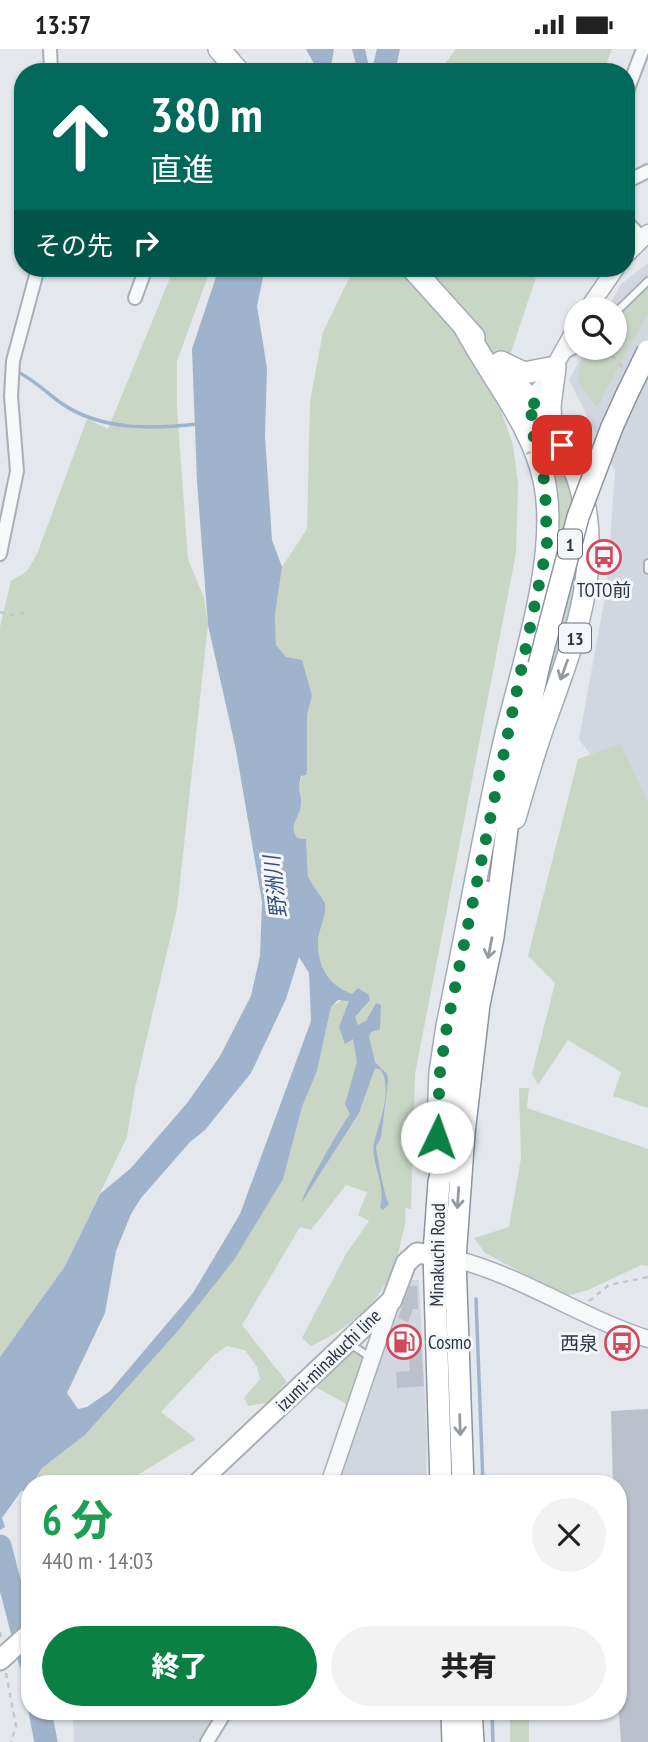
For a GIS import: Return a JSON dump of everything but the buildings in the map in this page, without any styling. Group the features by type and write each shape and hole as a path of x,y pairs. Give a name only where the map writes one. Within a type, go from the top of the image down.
{"main road":[{"name":"13","path":"420,277 493,357 509,379 531,451 545,484 547,546 447,1026 440,1072 436,1159 439,1182"},
{"name":"13","path":"464,326 478,353 531,399 551,429 578,479 589,532 588,581 579,626 527,776 513,825 504,873 500,880"},
{"name":"Minakuchi Road","path":"442,1475 444,1256 463,1145 478,1017 513,783 539,664 578,517 612,427 648,351"},
{"path":"509,379 558,362 550,406 551,429"},
{"name":"13","path":"531,399 531,451"},
{"name":"Minakuchi Road","path":"462,1475 439,1182 471,959 506,795 513,783"},
{"name":"izumi-minakuchi line","path":"206,1475 392,1300 406,1263 417,1253 444,1256"},
{"path":"3,1657 21,1641"},
{"path":"452,1720 453,1742"},
{"path":"472,1720 473,1742"}],"street":[{"path":"635,70 643,49"},
{"path":"0,554 18,471 9,366 35,277"},
{"path":"135,298 143,277"},
{"path":"596,297 610,277"},
{"path":"531,399 564,351"},
{"path":"444,1256 478,1265 582,1314 648,1339"},
{"path":"332,1475 392,1300"},
{"path":"207,1742 220,1720"}],"lane":[{"path":"627,301 648,281"},
{"path":"558,362 564,358"},
{"path":"648,563 648,571"},
{"path":"343,1345 371,1358"}],"path":[{"path":"531,451 575,430"},
{"path":"0,612 12,615 28,612"},
{"path":"582,1314 591,1296 609,1285 648,1277"},
{"path":"3,1657 16,1726 11,1742"}],"shaded area":[{"path":"648,263 648,835 579,739 607,586 615,471 569,380 580,360 627,360 627,297 614,297 621,284 630,277 635,277 635,273"},
{"path":"407,1280 419,1280 427,1436 426,1475 338,1475 363,1405 371,1408 363,1404"},
{"path":"73,1720 211,1720 199,1742 74,1742"}],"green space":[{"path":"456,49 612,49 607,63 446,63"},
{"path":"648,276 648,313 627,352 627,300"},
{"path":"170,277 208,277 177,361 177,409 188,559 204,598 208,625 177,909 135,1088 127,1137 65,1266 0,1357 0,627 11,581 27,571 37,554 87,419 108,429"},
{"path":"350,277 536,277 496,397 513,445 518,484 516,553 415,1074 411,1209 405,1208 404,1227 395,1264 379,1294 343,1328 311,1346 302,1338 346,1254 369,1221 358,1215 367,1192 346,1185 311,1230 300,1227 242,1325 287,1382 267,1403 248,1406 244,1398 260,1379 257,1367 245,1350 227,1346 214,1355 161,1412 196,1439 138,1475 38,1475 42,1468 85,1435 177,1332 302,1107 317,1071 331,1007 351,994 331,980 320,959 318,942 325,903 308,877 306,839 297,838 294,830 301,807 301,779 307,770 307,715 312,696 276,645 275,615 282,567 307,529 310,401 323,332"},
{"path":"583,360 622,360 597,407 577,381"},
{"path":"547,428 575,484 585,581 525,773 556,541 554,486 540,432"},
{"path":"620,744 648,802 648,1108 613,1096 621,1072 568,1040 538,1085 532,1074 555,983 528,956 578,759"},
{"path":"519,1088 529,1088 527,1108 648,1149 648,1266 641,1265 588,1290 566,1296 485,1253 474,1238 509,1227 521,1158"},
{"path":"357,1351 367,1362 348,1405 312,1385 338,1358"},
{"path":"510,1720 529,1720 529,1742 510,1742"}],"water":[{"path":"306,49 334,49 332,63 313,63"},
{"path":"352,49 365,49 368,63 356,63"},
{"path":"377,49 400,49 397,63 374,63"},
{"name":"野洲川","path":"216,277 263,277 257,306 267,368 265,436 272,540 282,567 275,615 276,645 286,657 302,660 312,696 307,715 307,770 306,775 301,776 299,785 301,805 294,829 297,838 306,839 308,877 325,903 318,942 323,968 337,986 352,994 358,988 369,995 370,1000 355,1017 358,1025 366,1021 376,1003 381,1005 380,1029 371,1032 369,1036 375,1062 387,1074 388,1081 381,1138 376,1146 389,1204 383,1210 380,1207 381,1190 373,1150 386,1087 381,1070 375,1068 359,1113 302,1202 350,1114 345,1104 357,1062 353,1039 345,1044 339,1027 349,1001 338,1000 331,1007 317,1071 302,1107 283,1179 234,1260 177,1332 85,1435 42,1468 38,1475 21,1475 21,1491 2,1518 5,1527 0,1530 0,1357 65,1266 100,1194 131,1168 188,1102 220,1056 251,996 260,956 262,902 236,750 208,625 197,482 192,349","holes":["299,957 309,973 311,1021 240,1214 193,1293 110,1391 87,1407 78,1409 67,1393 105,1313 116,1251 131,1214 141,1198 190,1142 205,1130 251,1073 286,999"]}],"waterway":[{"path":"16,371 61,403 93,419 145,427 198,424"},
{"path":"476,1299 483,1475"},
{"path":"0,1546 21,1626"},
{"path":"42,1720 46,1742"},
{"path":"492,1720 493,1742"}],"place":[{"name":"TOTO前","path":"604,557"},
{"name":"Cosmo","path":"404,1342"},
{"name":"西泉","path":"622,1343"}],"route":[{"path":"437,1137 440,1072 447,1026 502,751 531,629 547,546 548,510 532,429 531,399 562,445"}]}
